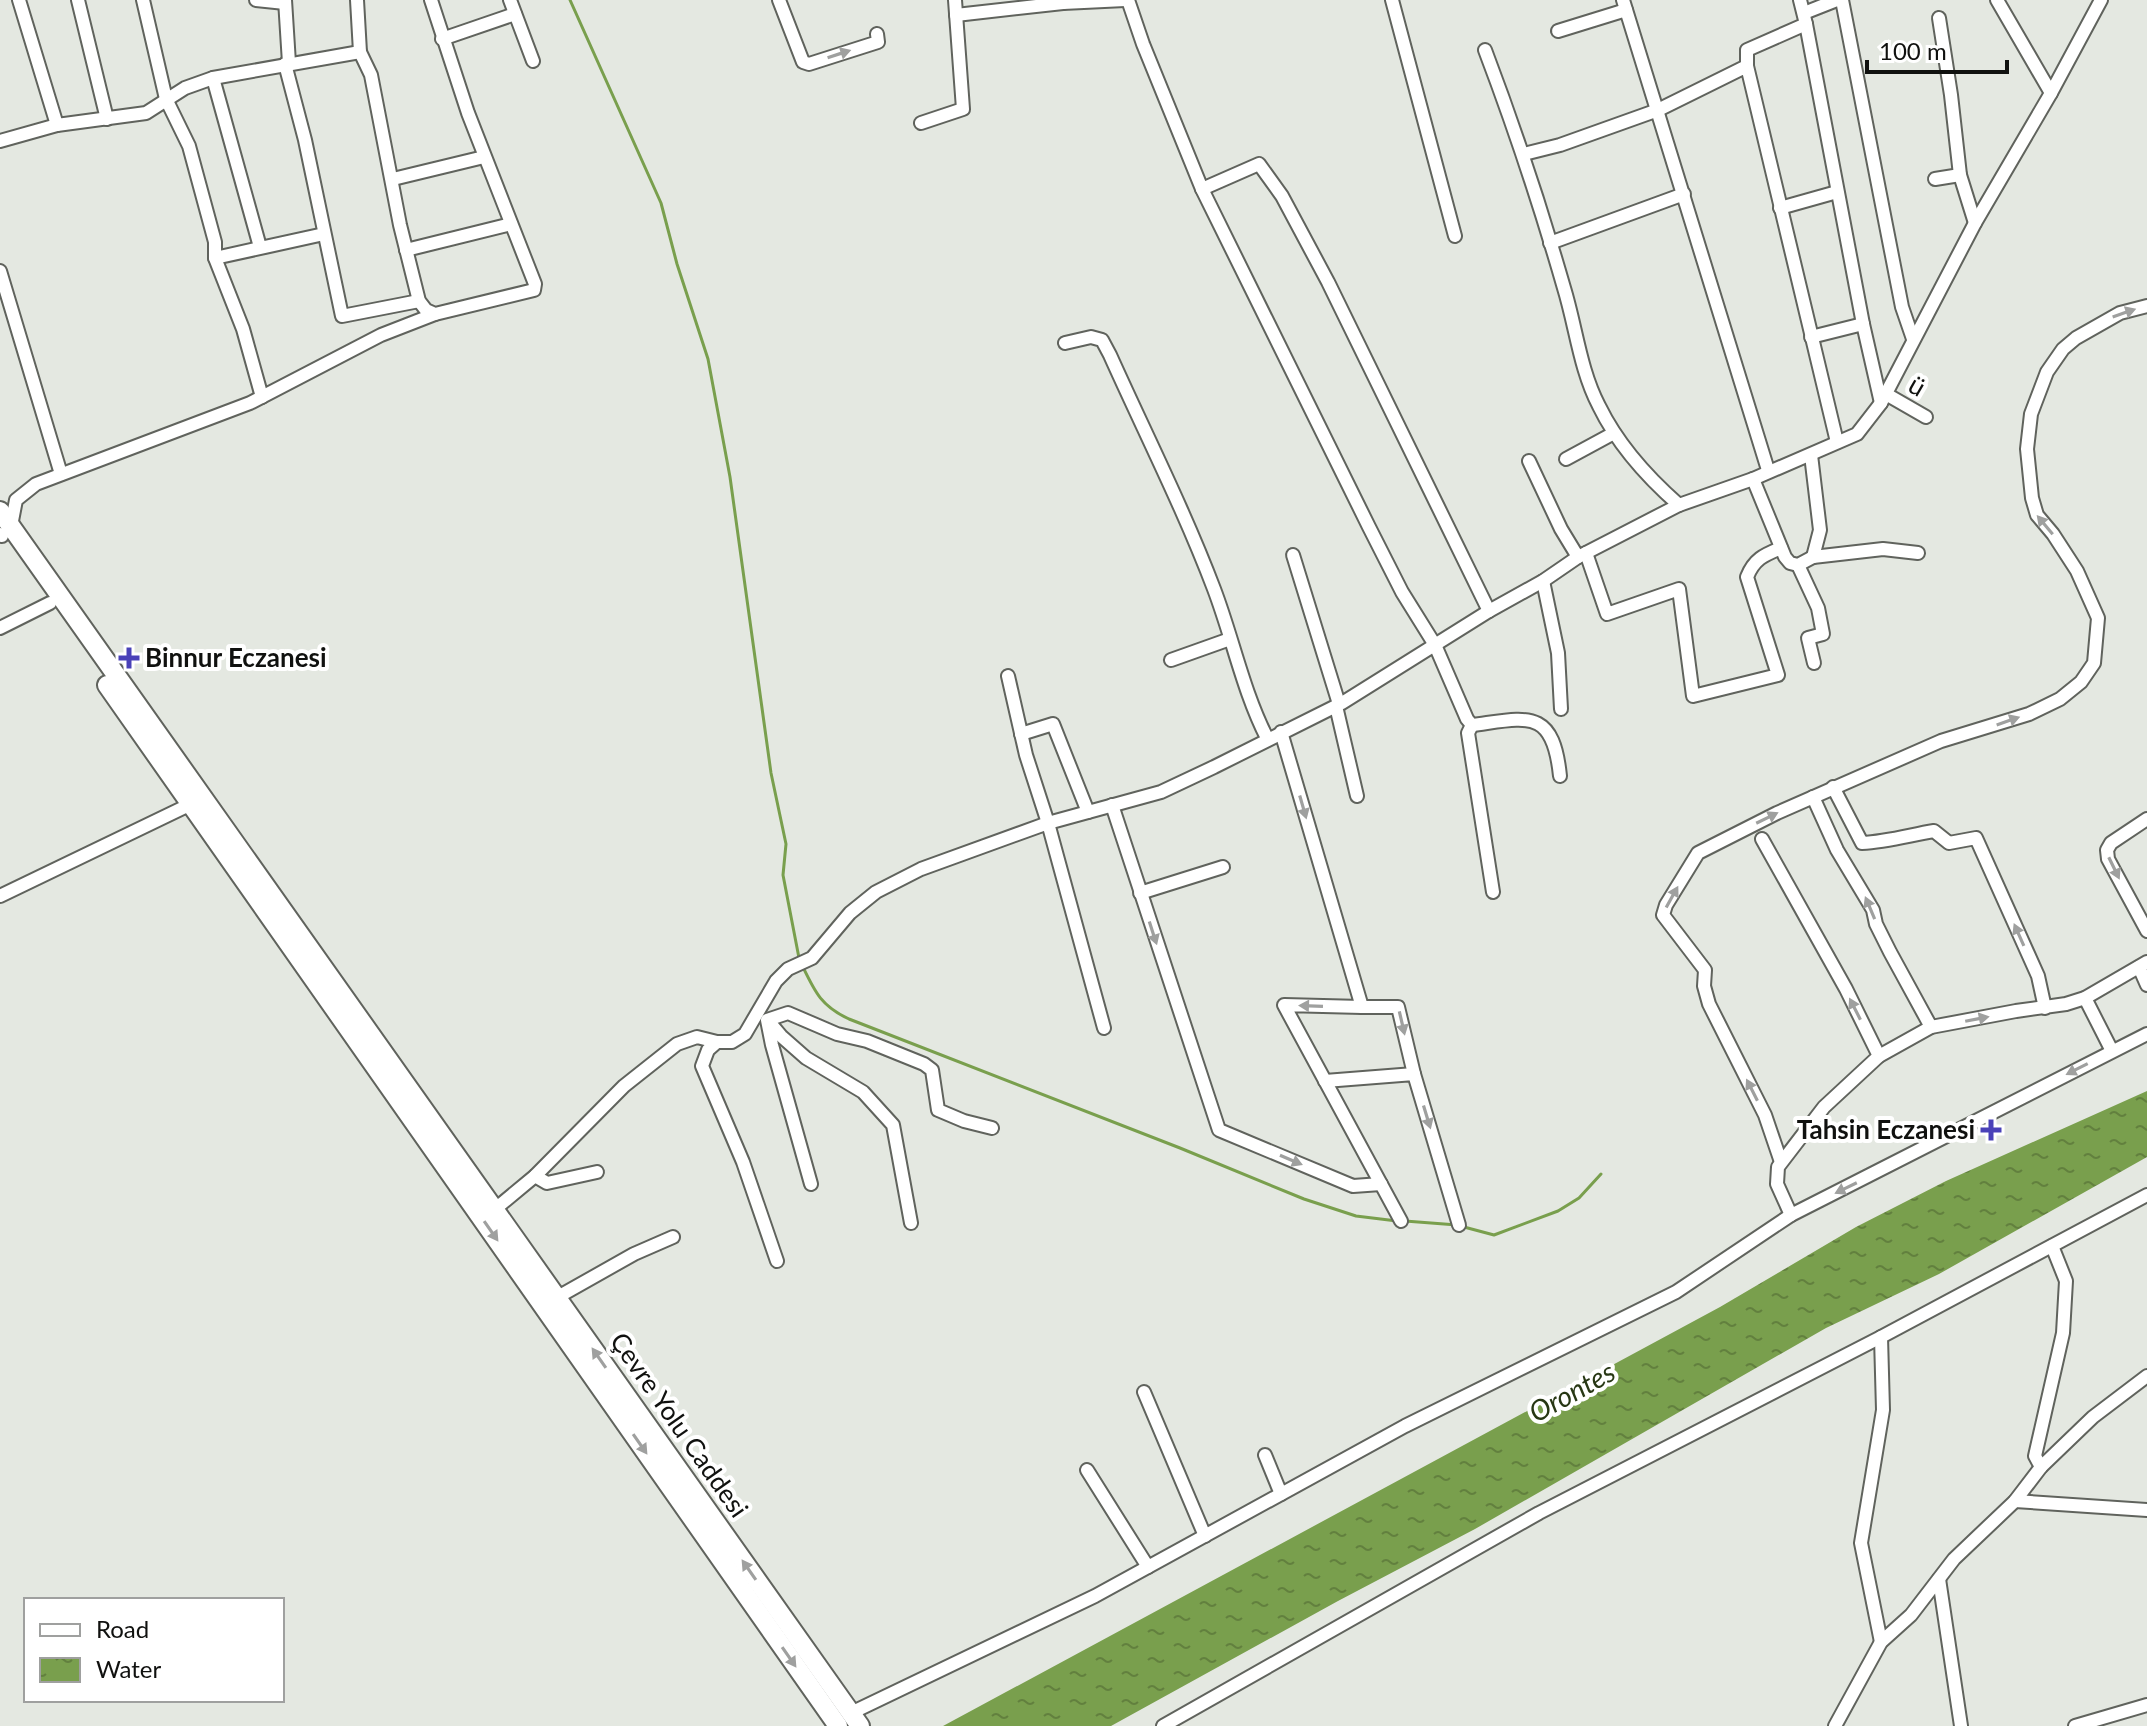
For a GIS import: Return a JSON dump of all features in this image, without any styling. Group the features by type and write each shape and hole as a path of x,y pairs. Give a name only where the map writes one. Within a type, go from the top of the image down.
{"highway":[{"path":"2,529 191,804 450,1161"},
{"path":"2,529 450,1161"},
{"name":"Çevre Yolu Caddesi","path":"450,1161 494,1210 852,1723"},
{"name":"Çevre Yolu Caddesi","path":"450,1161 852,1723"}],"street":[{"path":"19,0 57,125"},
{"path":"78,0 107,119"},
{"path":"143,0 166,99 189,146 215,242 215,258 243,329 262,397"},
{"path":"256,0 285,1 287,64 342,316 419,301"},
{"path":"357,0 360,52 371,75 406,250 419,301 426,310 435,314"},
{"path":"2,529 16,500 36,484 262,397 381,335 435,314 534,290 532,275 484,157 431,0"},
{"path":"510,0 533,61"},
{"path":"779,0 803,62 809,64 878,42 877,34"},
{"path":"921,123 963,109 955,0"},
{"path":"956,15 1063,2 1126,0 1202,189 1402,592 1435,645 1472,725"},
{"path":"1392,0 1455,236"},
{"path":"1837,442 1747,66 1747,50 1803,12 1840,0 1902,307 1913,339"},
{"path":"1997,0 2051,93"},
{"path":"494,1210 535,1176 624,1086 677,1044 697,1037 732,1042 745,1034 776,981 788,969 812,958 850,913 876,892 921,869 1048,823 1161,792 1338,705 1582,555 1679,505 1753,479 1857,434 1883,398 1975,223 2101,0"},
{"path":"1558,31 1625,5 1768,470"},
{"path":"1803,12 1863,324 1883,398"},
{"path":"442,39 515,14"},
{"path":"1939,18 1960,175 1975,223"},
{"path":"1485,50 1524,154 1589,382 1614,433 1650,479 1679,505"},
{"path":"0,141 57,125 146,113 185,88 213,78 360,52"},
{"path":"1524,154 1560,145 1658,110 1747,66"},
{"path":"213,78 260,247"},
{"path":"393,179 484,157"},
{"path":"1202,189 1259,164 1282,196 1373,370 1489,611"},
{"path":"1935,179 1960,175"},
{"path":"1780,208 1837,192"},
{"path":"1550,243 1684,194"},
{"path":"406,250 511,224"},
{"path":"215,258 324,234"},
{"path":"0,271 61,474"},
{"path":"1781,1162 1765,1115 1709,1004 1704,986 1705,970 1663,915 1666,905 1698,853 1833,787 1941,741 2029,714 2060,699 2081,682 2094,663 2098,618 2077,571 2034,507 2027,449 2029,425 2047,372 2063,349 2120,313 2147,306"},
{"path":"1811,337 1863,324"},
{"path":"1065,343 1091,337 1102,340 1194,538 1254,713 1267,738"},
{"name":"ü","path":"1883,398 1926,417"},
{"path":"1566,459 1614,433"},
{"path":"1811,455 1820,530 1813,557"},
{"path":"1529,461 1561,529 1582,555 1607,614 1679,589 1693,696 1778,675 1747,577 1752,564 1763,555 1781,548"},
{"path":"1753,479 1790,563 1798,565 1813,557 1883,549 1918,553"},
{"path":"1293,555 1338,705 1357,796"},
{"path":"1798,565 1818,608 1823,634 1808,638 1814,663"},
{"path":"1543,581 1558,653 1561,709"},
{"path":"0,628 50,603"},
{"path":"1171,660 1230,639"},
{"path":"1008,676 1021,734 1104,1028"},
{"path":"1472,725 1528,719 1537,723 1545,730 1557,751 1560,776"},
{"path":"1021,734 1053,724 1088,812"},
{"path":"1472,725 1468,733 1493,892"},
{"path":"1281,732 1362,1007"},
{"path":"1833,787 1862,843 1887,842 1897,837 1934,831 1949,843 1976,838 2038,976 2045,1008"},
{"path":"1813,797 1837,850 1873,910 1876,924 1931,1027"},
{"path":"0,896 191,804"},
{"path":"1112,805 1219,1130 1353,1186 1381,1184"},
{"path":"2147,819 2111,843 2107,850 2108,859 2147,931"},
{"path":"1762,839 1879,1056"},
{"path":"1140,893 1223,867"},
{"path":"1791,1215 1777,1184 1778,1167 1824,1107 1879,1056 1931,1027 2045,1008 2085,998 2143,964 2147,985"},
{"path":"2085,998 2112,1051"},
{"path":"1401,1221 1284,1005 1398,1007 1414,1074 1459,1225"},
{"path":"758,1008 781,1036 806,1058 863,1092 893,1125 911,1223"},
{"path":"767,1020 788,1013 837,1034 867,1041 924,1064 932,1070 938,1110 992,1128"},
{"path":"767,1020 811,1184"},
{"path":"852,1723 1095,1596 1405,1426 1676,1292 1791,1215 2147,1034"},
{"path":"717,1042 708,1050 702,1066 743,1162 777,1261"},
{"path":"1325,1081 1414,1074"},
{"path":"535,1176 547,1183 597,1172"},
{"path":"1163,1726 1539,1513 1881,1337 2147,1195"},
{"path":"556,1298 634,1254 673,1237"},
{"path":"2041,1467 2035,1456 2063,1333 2066,1281 2052,1246"},
{"path":"1881,1337 1883,1410 1861,1543 1881,1642"},
{"path":"1835,1726 1881,1642 1911,1615 1954,1559 2015,1501 2041,1467 2093,1417 2147,1376"},
{"path":"1144,1392 1205,1536"},
{"path":"1265,1455 1281,1494"},
{"path":"1087,1470 1148,1567"},
{"path":"2015,1501 2147,1510"},
{"path":"1939,1579 1961,1726"},
{"path":"2075,1726 2147,1705"}],"water":[{"name":"Orontes","path":"2147,1091 2147,1157 1939,1274 1826,1328 1475,1529 1111,1726 943,1726 1720,1307 1856,1227 1946,1181"}],"waterway":[{"path":"570,0 661,203 708,359 730,477 771,773 786,844 783,875 799,958"},
{"path":"802,965 820,997 849,1019 1304,1199 1356,1216 1397,1221"},
{"path":"1464,1227 1494,1235 1558,1211 1579,1198 1601,1174"},
{"path":"1405,1221 1457,1225"}],"place":[{"name":"Binnur Eczanesi","path":"129,658"},
{"name":"Tahsin Eczanesi","path":"1991,1130"}]}
